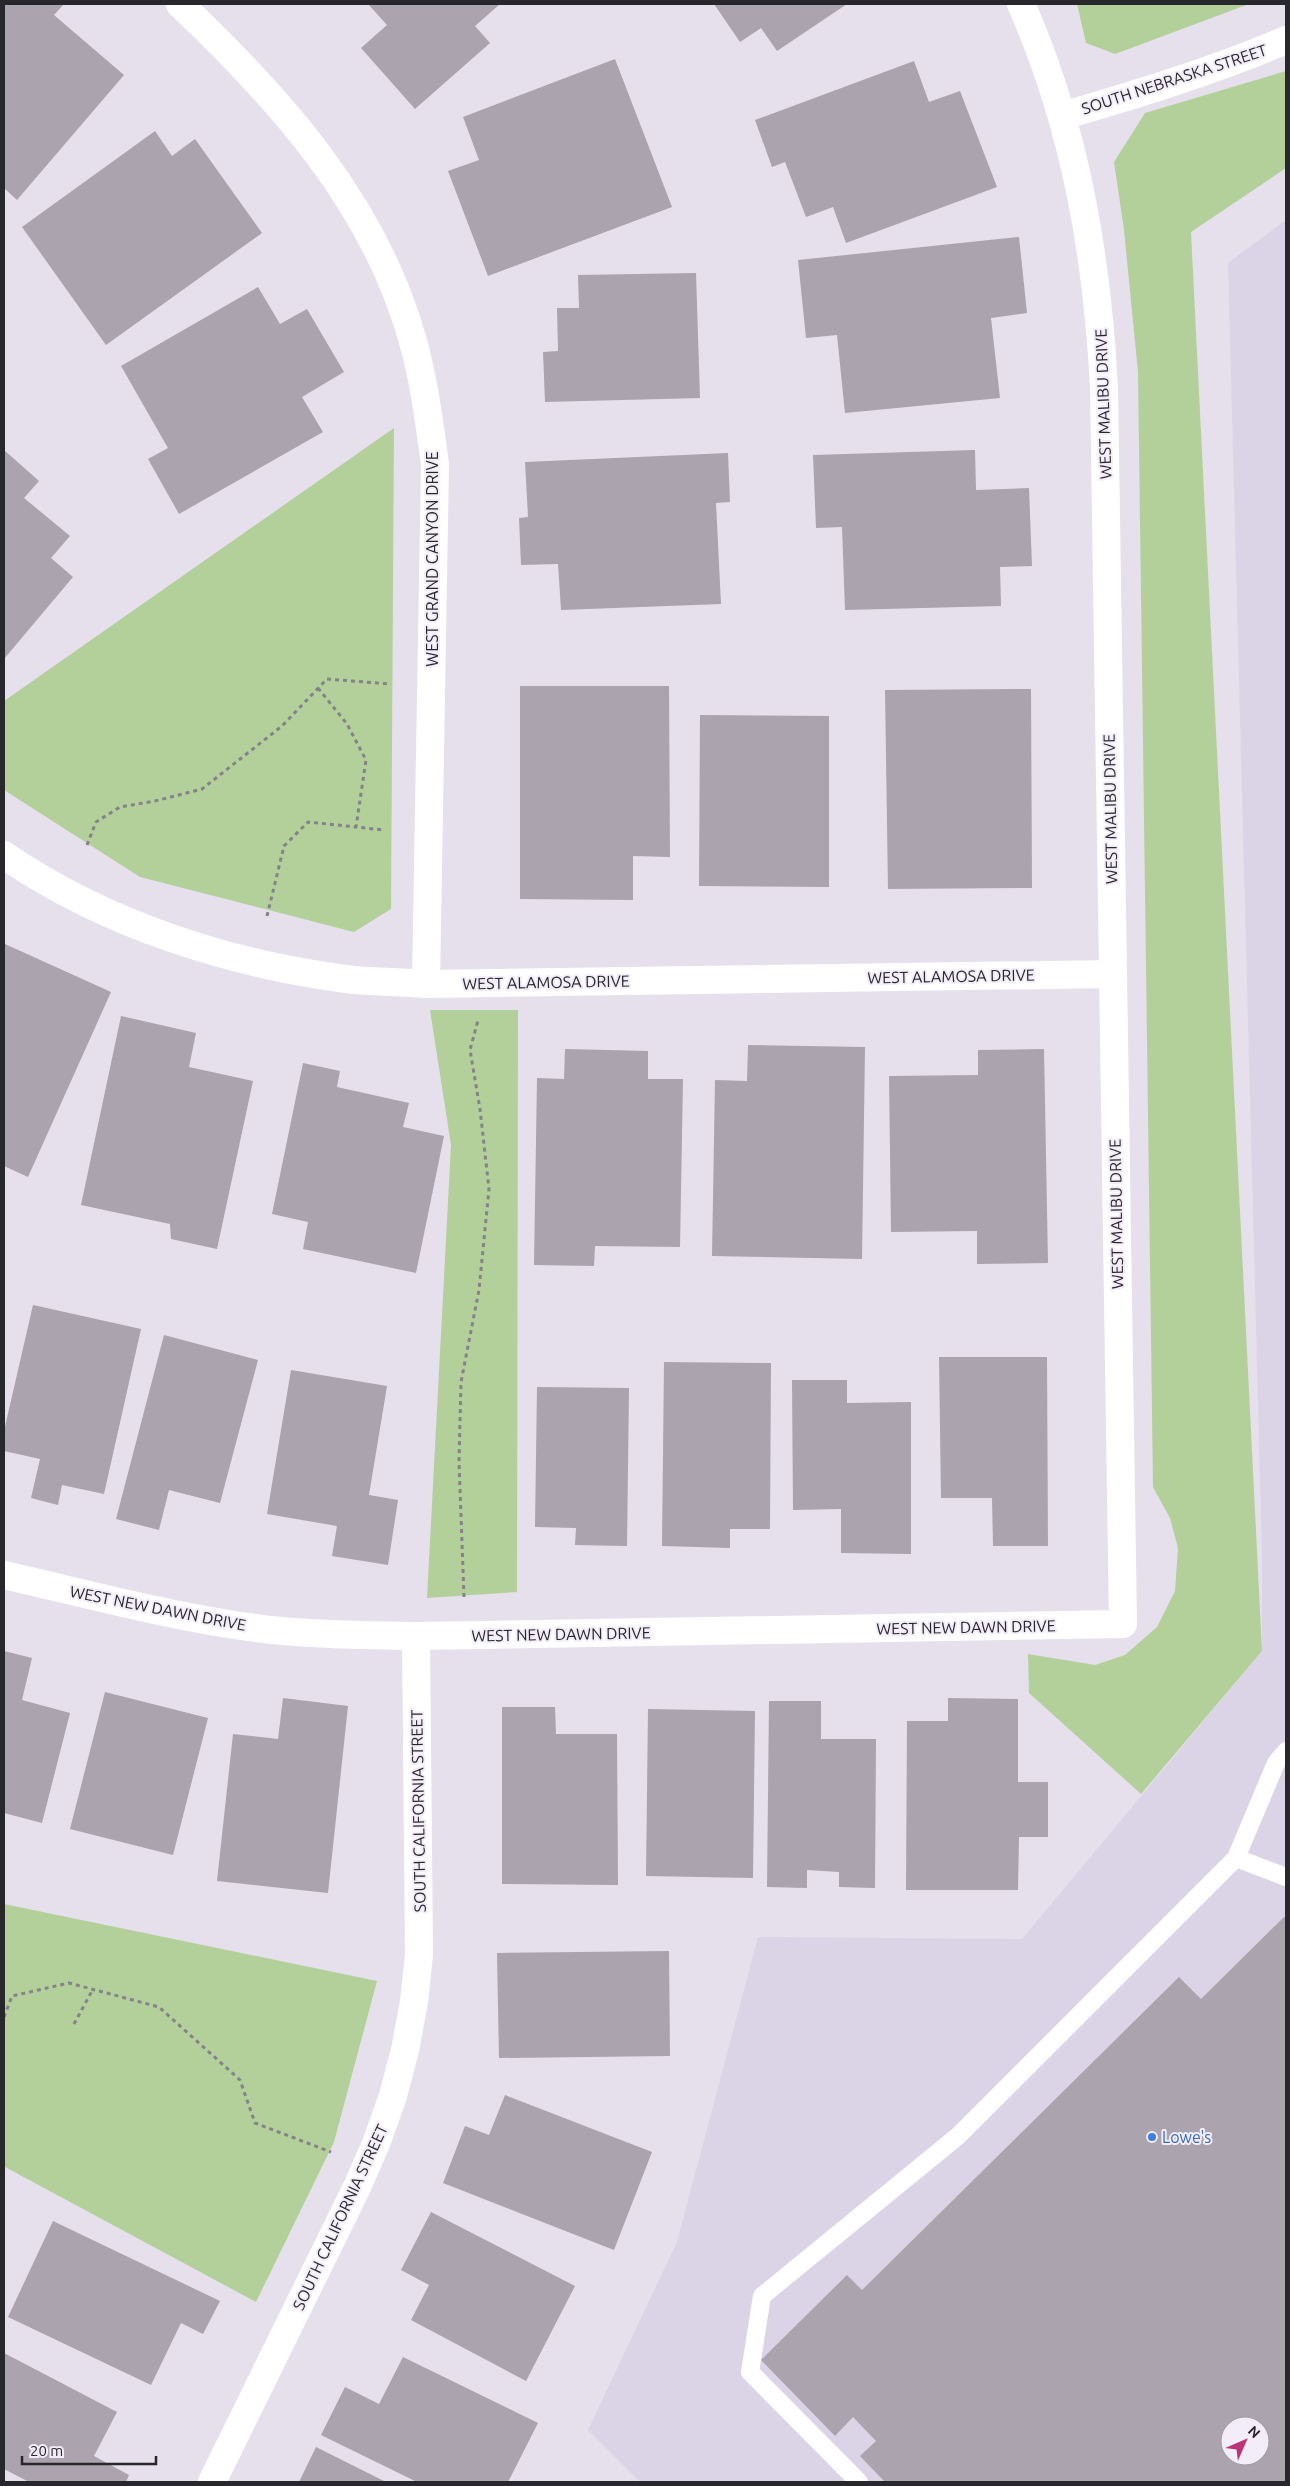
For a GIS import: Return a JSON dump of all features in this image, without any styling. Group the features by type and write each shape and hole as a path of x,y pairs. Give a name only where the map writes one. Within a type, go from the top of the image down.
{"street":[{"name":"WEST GRAND CANYON DRIVE","path":"180,4 238,58 324,161 361,218 381,256 409,328 421,370 435,464 426,984"},
{"name":"WEST MALIBU DRIVE","path":"1021,4 1034,32 1062,116 1079,182 1090,240 1100,318 1104,387 1123,1624"},
{"name":"SOUTH NEBRASKA STREET","path":"1062,116 1174,83 1234,62 1286,40"},
{"name":"WEST ALAMOSA DRIVE","path":"4,855 82,900 147,929 215,952 284,968 355,980 426,984 1112,974"},
{"name":"WEST NEW DAWN DRIVE","path":"4,1575 162,1611 242,1626 322,1634 416,1636 1123,1624"},
{"name":"SOUTH CALIFORNIA STREET","path":"212,2482 366,2165 393,2096 405,2050 414,2002 419,1955 416,1636"}],"lane":[{"path":"860,2482 750,2372 762,2296 958,2136 1236,1858 1276,1763 1286,1751"},
{"path":"1236,1858 1286,1877"}],"path":[{"path":"87,845 96,822 120,807 155,801 202,789 282,726 327,679 390,684"},
{"path":"318,688 347,724 366,760 356,826"},
{"path":"267,916 284,846 308,822 383,830"},
{"path":"466,1635 459,1462 461,1382 479,1290 489,1189 480,1109 470,1050 486,983"},
{"path":"4,2017 12,1996 69,1983 159,2007 240,2080 255,2123 366,2165"},
{"path":"74,2024 93,1989"}],"shaded area":[{"path":"1286,220 1286,2482 640,2482 588,2430 677,2242 758,1937 1022,1939 1262,1651 1262,1553 1228,263"}],"green space":[{"path":"1077,4 1249,4 1115,54 1086,43"},
{"path":"1286,71 1286,168 1191,232 1262,1651 1141,1794 1029,1693 1028,1654 1095,1665 1125,1655 1157,1627 1175,1591 1178,1548 1170,1518 1153,1487 1138,372 1124,230 1114,162 1145,113"},
{"path":"394,428 391,909 354,932 140,877 4,790 4,701"},
{"path":"430,1010 518,1010 517,1592 427,1598 451,1145"},
{"path":"4,1904 377,1981 334,2142 256,2302 5,2167 4,2170"}],"building":[{"path":"4,4 64,4 54,15 124,75 17,200 4,188"},
{"path":"368,4 500,4 475,26 490,43 415,109 361,48 387,25"},
{"path":"714,4 847,4 777,51 761,28 740,42"},
{"path":"615,59 672,207 488,276 448,171 479,160 463,117"},
{"path":"914,61 929,102 960,91 997,187 846,243 833,207 806,217 785,162 772,167 755,120"},
{"path":"155,131 172,156 195,139 262,233 106,345 22,227"},
{"path":"1019,237 1027,313 991,318 1000,398 845,413 837,335 806,338 798,260"},
{"path":"696,273 700,398 545,402 543,352 558,351 557,308 579,308 578,275"},
{"path":"258,287 280,324 307,309 344,372 302,397 323,432 179,514 148,459 168,448 121,366"},
{"path":"4,450 39,481 24,498 70,536 51,558 73,577 4,659"},
{"path":"975,450 976,490 1029,488 1032,566 1000,567 1001,606 845,610 842,527 816,528 813,455"},
{"path":"728,453 730,502 716,503 721,604 561,610 558,564 521,565 519,518 528,517 525,462"},
{"path":"520,686 669,686 670,857 633,856 633,900 520,899"},
{"path":"1031,689 1032,888 888,889 885,690"},
{"path":"700,715 829,716 829,887 699,886"},
{"path":"5,944 111,992 28,1177 4,1166"},
{"path":"121,1016 196,1033 189,1067 253,1081 217,1249 171,1239 170,1224 81,1205"},
{"path":"748,1045 865,1047 862,1259 712,1256 715,1080 747,1081"},
{"path":"565,1049 648,1051 648,1079 683,1079 680,1247 595,1246 594,1266 534,1265 537,1078 564,1079"},
{"path":"1044,1049 1048,1263 977,1264 977,1231 891,1232 889,1076 978,1075 978,1050"},
{"path":"303,1063 340,1071 337,1087 409,1103 403,1127 444,1136 416,1273 303,1249 308,1222 272,1214"},
{"path":"33,1305 141,1329 104,1494 62,1485 58,1505 31,1498 40,1459 4,1451 4,1431"},
{"path":"164,1335 258,1360 220,1503 169,1490 159,1530 116,1519"},
{"path":"939,1357 1047,1357 1048,1546 993,1546 992,1498 941,1498"},
{"path":"664,1362 771,1363 770,1529 730,1529 730,1548 662,1546"},
{"path":"291,1370 387,1386 369,1495 398,1500 388,1565 332,1556 337,1526 267,1514"},
{"path":"792,1380 847,1380 847,1403 911,1402 911,1554 841,1553 841,1509 793,1510"},
{"path":"537,1387 629,1388 627,1546 575,1545 576,1528 535,1527"},
{"path":"4,1651 32,1658 22,1700 70,1713 42,1823 4,1813"},
{"path":"105,1692 208,1718 173,1855 70,1829"},
{"path":"283,1698 348,1706 328,1893 217,1881 233,1734 278,1739"},
{"path":"948,1698 1018,1699 1018,1782 1048,1782 1048,1837 1019,1837 1018,1890 906,1890 907,1721 948,1721"},
{"path":"769,1701 821,1701 821,1739 876,1739 875,1888 839,1887 839,1872 807,1870 807,1888 767,1887"},
{"path":"502,1707 555,1707 556,1734 617,1734 618,1885 502,1884"},
{"path":"648,1709 755,1711 753,1878 646,1876"},
{"name":"Lowe's","path":"1284,1917 1286,1918 1286,2482 885,2482 860,2456 876,2441 853,2417 835,2436 761,2360 847,2275 862,2290 1179,1977 1201,1999"},
{"path":"669,1951 670,2056 499,2058 497,1953"},
{"path":"505,2095 652,2152 614,2250 443,2183 465,2126 489,2135"},
{"path":"431,2212 575,2286 526,2381 411,2320 429,2285 401,2270"},
{"path":"53,2221 220,2301 203,2334 181,2323 151,2385 8,2317"},
{"path":"4,2353 117,2412 94,2456 129,2475 126,2482 29,2482 4,2469"},
{"path":"403,2357 538,2423 508,2482 417,2482 321,2435 345,2387 379,2404"},
{"path":"316,2447 386,2482 299,2482"}],"place":[{"name":"Lowe's","path":"1152,2137"}]}
